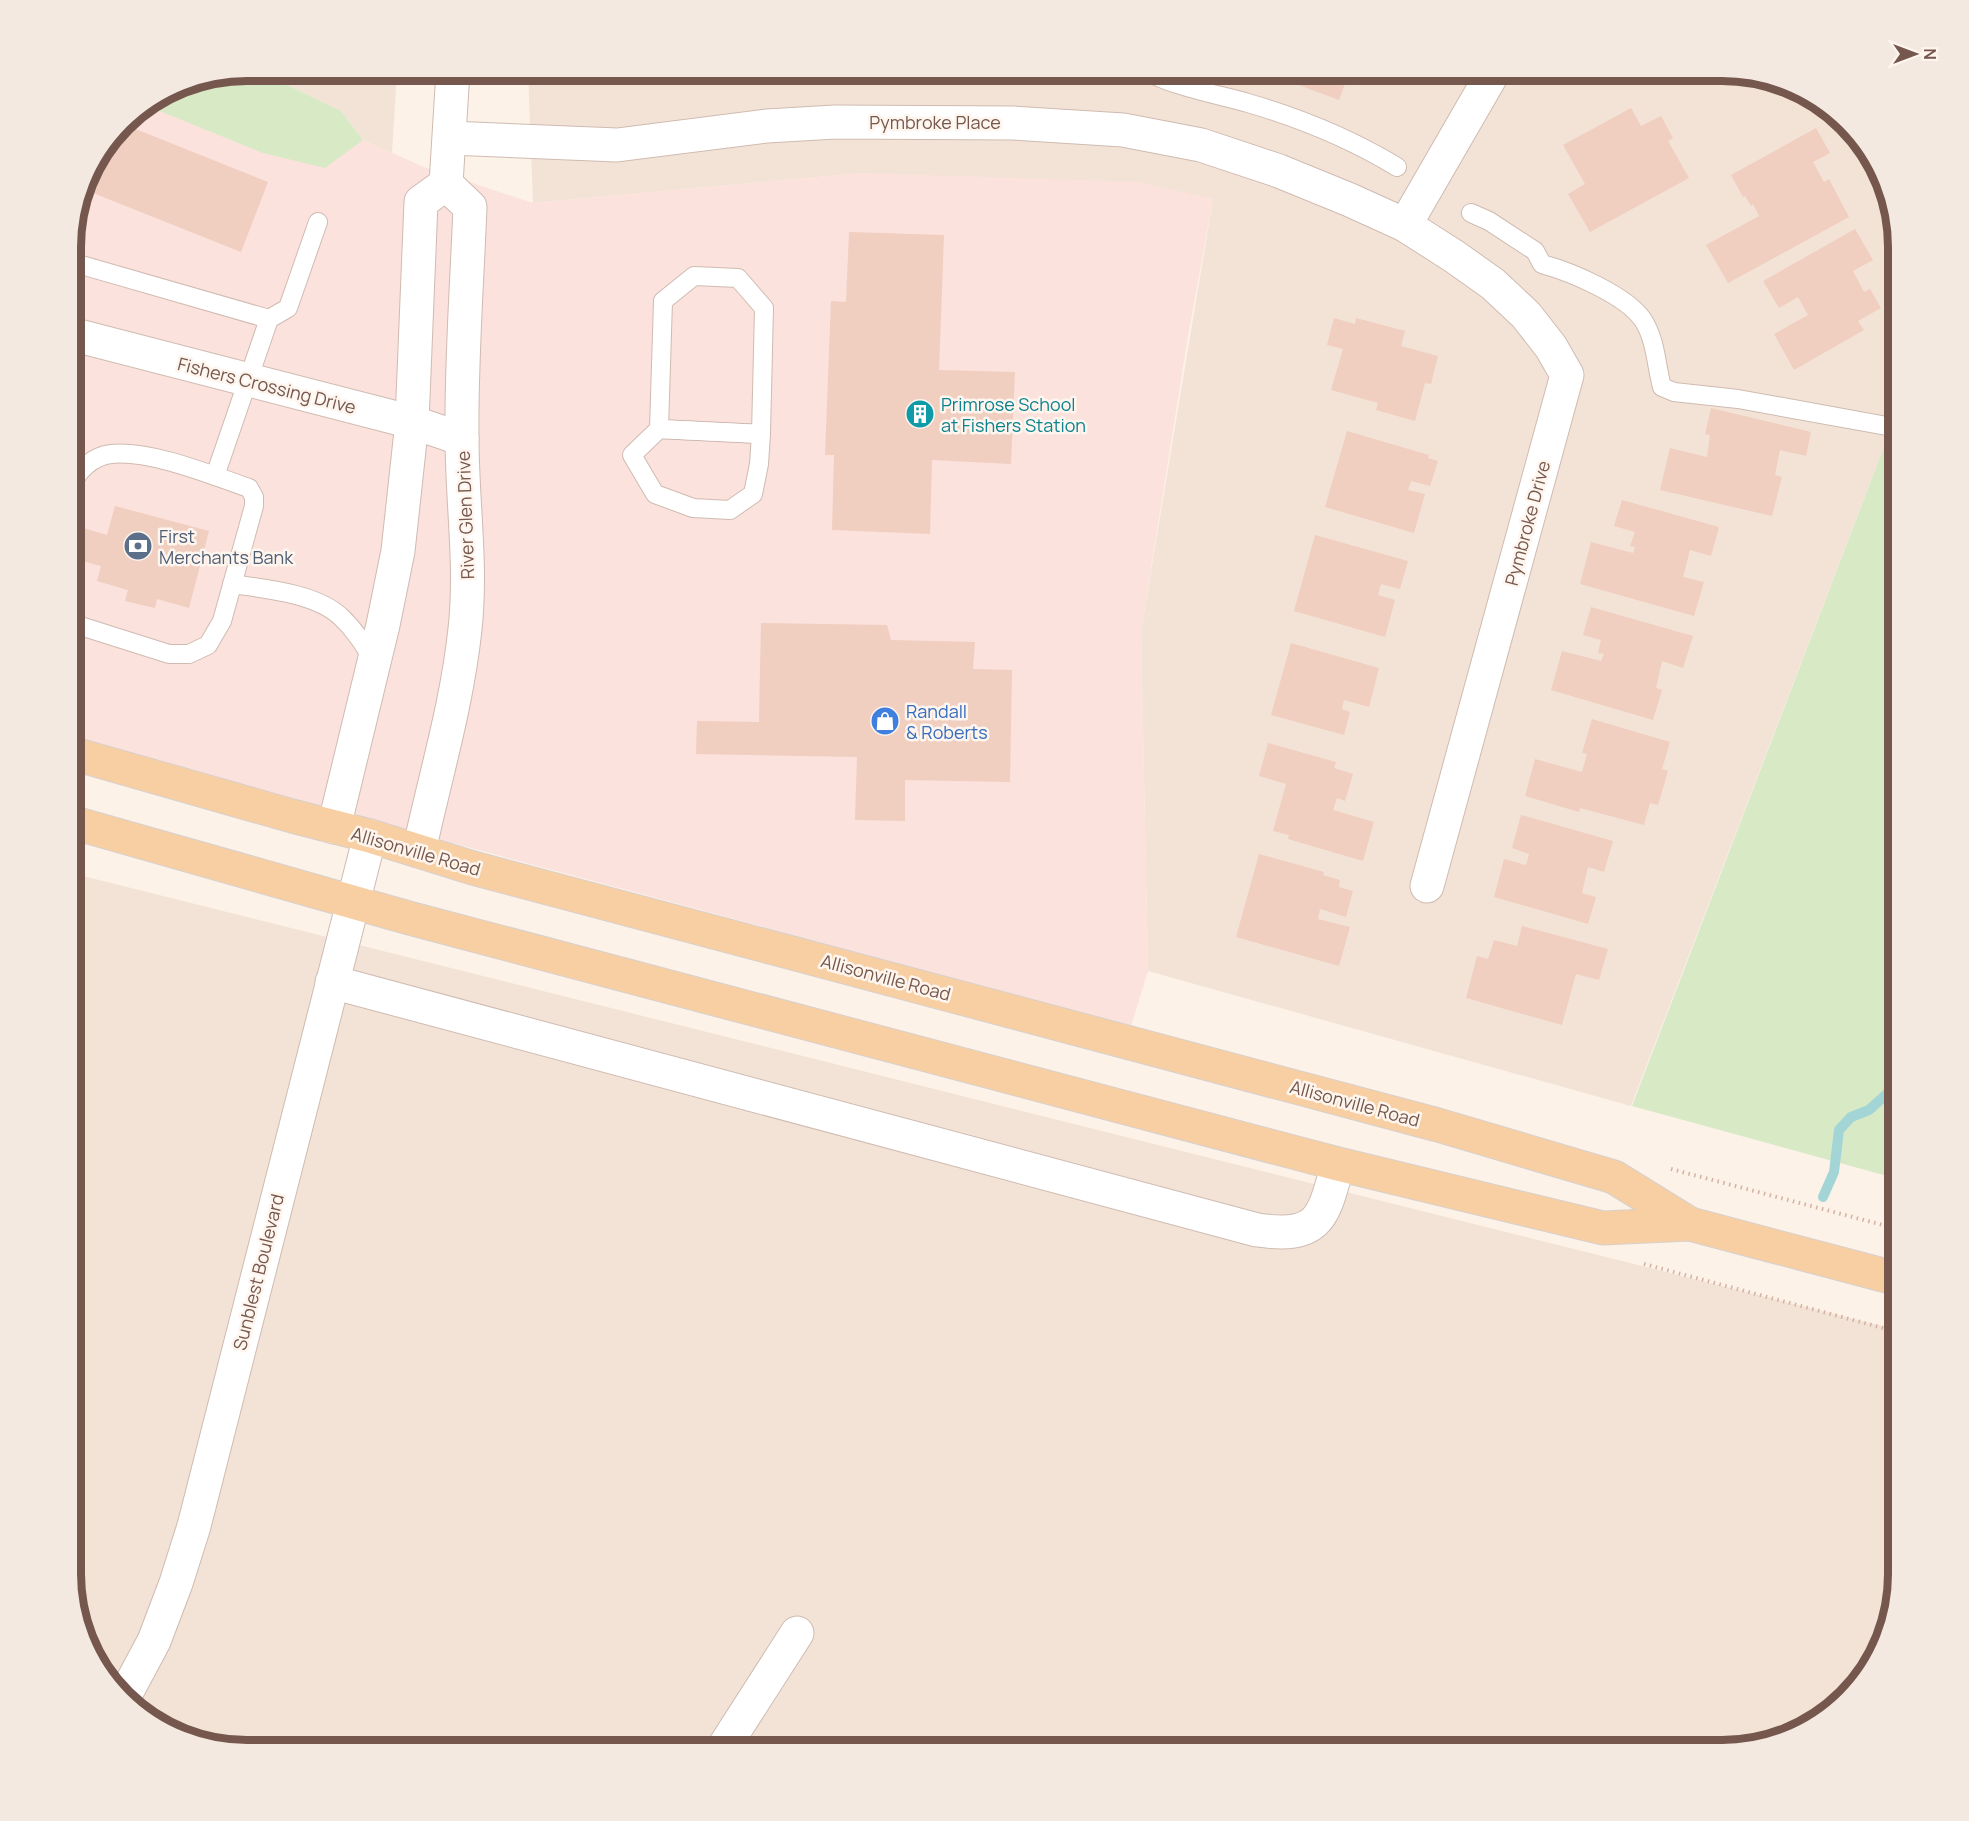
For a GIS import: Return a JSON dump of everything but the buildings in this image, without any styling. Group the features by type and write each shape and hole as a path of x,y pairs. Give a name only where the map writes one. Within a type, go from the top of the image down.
{"main road":[{"name":"Allisonville Road","path":"81,756 370,836 473,868 1438,1125 1614,1177 1690,1224 1888,1277"},
{"name":"Allisonville Road","path":"81,825 460,932 1338,1164 1603,1228 1690,1224"}],"street":[{"path":"334,827 398,551 412,422 422,202 446,184 453,81"},
{"path":"1405,225 1488,81"},
{"name":"Pymbroke Place","path":"450,138 617,145 767,126 835,122 1013,123 1123,130 1201,145 1350,200 1405,225"},
{"name":"River Glen Drive","path":"419,851 451,717 468,597 462,439 470,207 446,184"},
{"name":"Pymbroke Drive","path":"1405,225 1493,284 1526,315 1551,347 1567,375 1427,886"},
{"name":"Fishers Crossing Drive","path":"81,337 412,422 462,439"},
{"name":"Sunblest Boulevard","path":"129,1689 154,1641 194,1526 370,836"},
{"path":"332,982 1257,1230 1292,1231 1308,1227 1320,1217 1326,1205 1338,1164"},
{"path":"728,1740 797,1633"}],"lane":[{"path":"1174,81 1302,122 1370,150 1397,166"},
{"path":"1471,213 1489,221 1535,251 1542,264 1573,274 1622,301 1642,320 1655,350 1662,387 1674,392 1738,399 1888,426"},
{"path":"215,476 269,319 288,308 318,222"},
{"path":"81,264 269,319"},
{"path":"694,276 738,278 764,308 761,434 759,464 753,494 730,510 693,508 655,494 632,455 659,429 663,301 694,276"},
{"path":"659,429 761,434"},
{"path":"81,471 90,461 108,454 147,457 249,488 254,497 254,506 222,621 208,645 189,654 169,654 81,626"},
{"path":"232,584 280,592 320,604 339,615 359,636 374,661"}],"path":[{"path":"1666,1167 1888,1226"},
{"path":"1637,1262 1888,1329"}],"shaded area":[{"path":"279,81 396,81 392,153 363,140 341,111"},
{"path":"528,81 1733,81 1754,84 1786,94 1823,115 1854,146 1866,164 1875,183 1887,225 1888,436 1631,1106 1148,971 1141,631 1213,199 861,173 533,203"},
{"path":"197,89 363,140 424,167 533,203 861,173 1139,182 1213,199 1188,336 1141,631 1148,971 1131,1026 81,743 81,236 94,183 115,146 146,115 164,103"},
{"path":"81,876 1888,1327 1888,1574 1885,1606 1875,1638 1854,1675 1823,1706 1786,1727 1744,1739 247,1740 215,1737 183,1727 146,1706 115,1675 94,1638 84,1606 81,1585"}],"green space":[{"path":"279,81 341,111 363,140 325,168 263,153 155,109 174,98 215,84"},
{"path":"1888,436 1888,1176 1632,1106"}],"waterway":[{"path":"1823,1197 1834,1172 1839,1130 1851,1117 1869,1110 1888,1093"}],"place":[{"name":"Primrose School at Fishers Station","path":"920,414"},
{"name":"First Merchants Bank","path":"138,546"},
{"name":"Randall & Roberts","path":"885,721"}]}
